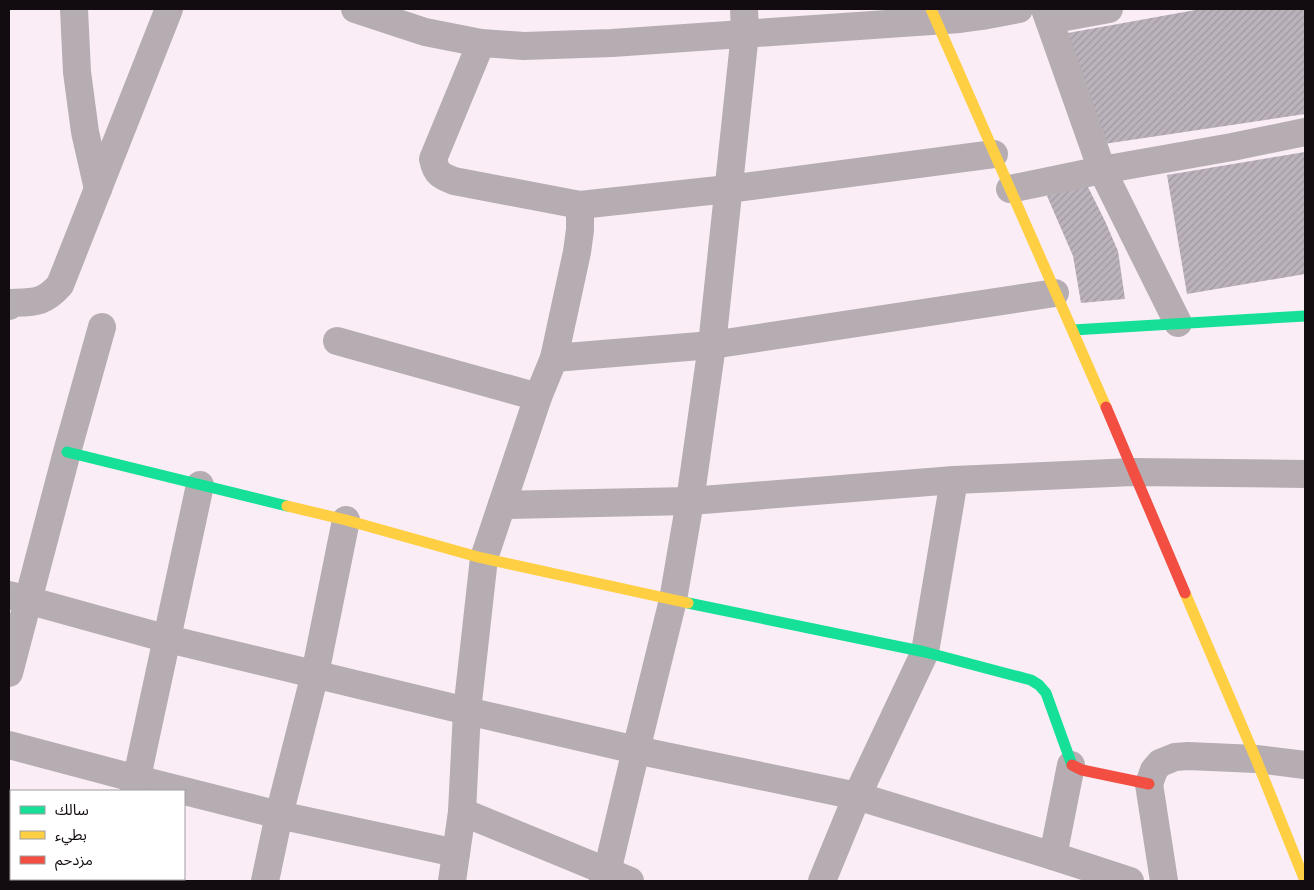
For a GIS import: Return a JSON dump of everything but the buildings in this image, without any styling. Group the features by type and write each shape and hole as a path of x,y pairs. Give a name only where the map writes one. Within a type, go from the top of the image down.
{"street":[{"path":"74,9 77,72 86,132 98,189"},
{"path":"9,306 11,303 36,302 51,295 60,285 169,9"},
{"path":"359,10 425,32 481,44 544,46 612,43 744,21 933,14 982,16 1019,9"},
{"path":"1110,9 1047,14 1102,170 1178,323"},
{"path":"933,14 1073,330 1256,759 1305,881"},
{"path":"462,812 613,878 636,750 673,600 690,501 712,345 744,21"},
{"path":"481,44 433,160 435,169 442,177 454,181 580,206 728,189 994,154"},
{"path":"1010,189 1305,132"},
{"path":"452,881 462,812 467,711 484,558 538,397 554,358 577,252 581,224 580,206"},
{"path":"554,358 712,345 1055,293"},
{"path":"1073,330 1305,316"},
{"path":"9,673 18,597 67,452 102,327"},
{"path":"337,341 538,397"},
{"path":"67,452 346,520 484,558 673,600 925,652 1030,680 1039,685 1046,693 1071,765 1053,856"},
{"path":"502,505 690,501 954,480 1133,472 1305,474"},
{"path":"822,881 857,796 925,652 954,480"},
{"path":"136,785 200,485"},
{"path":"265,881 315,674 346,520"},
{"path":"18,597 168,639 467,711 636,750 857,796 1130,881"},
{"path":"9,745 136,785 160,790"},
{"path":"1164,881 1149,784 1154,770 1160,763 1175,757 1188,756 1256,759 1305,765"},
{"path":"1071,765 1082,770 1149,784"},
{"path":"185,795 456,853"}],"traffic: fast":[{"path":"1073,330 1305,316"},
{"path":"67,452 287,506"},
{"path":"688,603 925,652 1031,680 1046,693 1072,765"}],"traffic: slow":[{"path":"931,9 1106,407"},
{"path":"287,506 346,520 478,557 688,603"},
{"path":"1185,593 1256,759 1305,881"}],"traffic: jam":[{"path":"1106,407 1185,593"},
{"path":"1072,765 1082,770 1149,784"}]}
